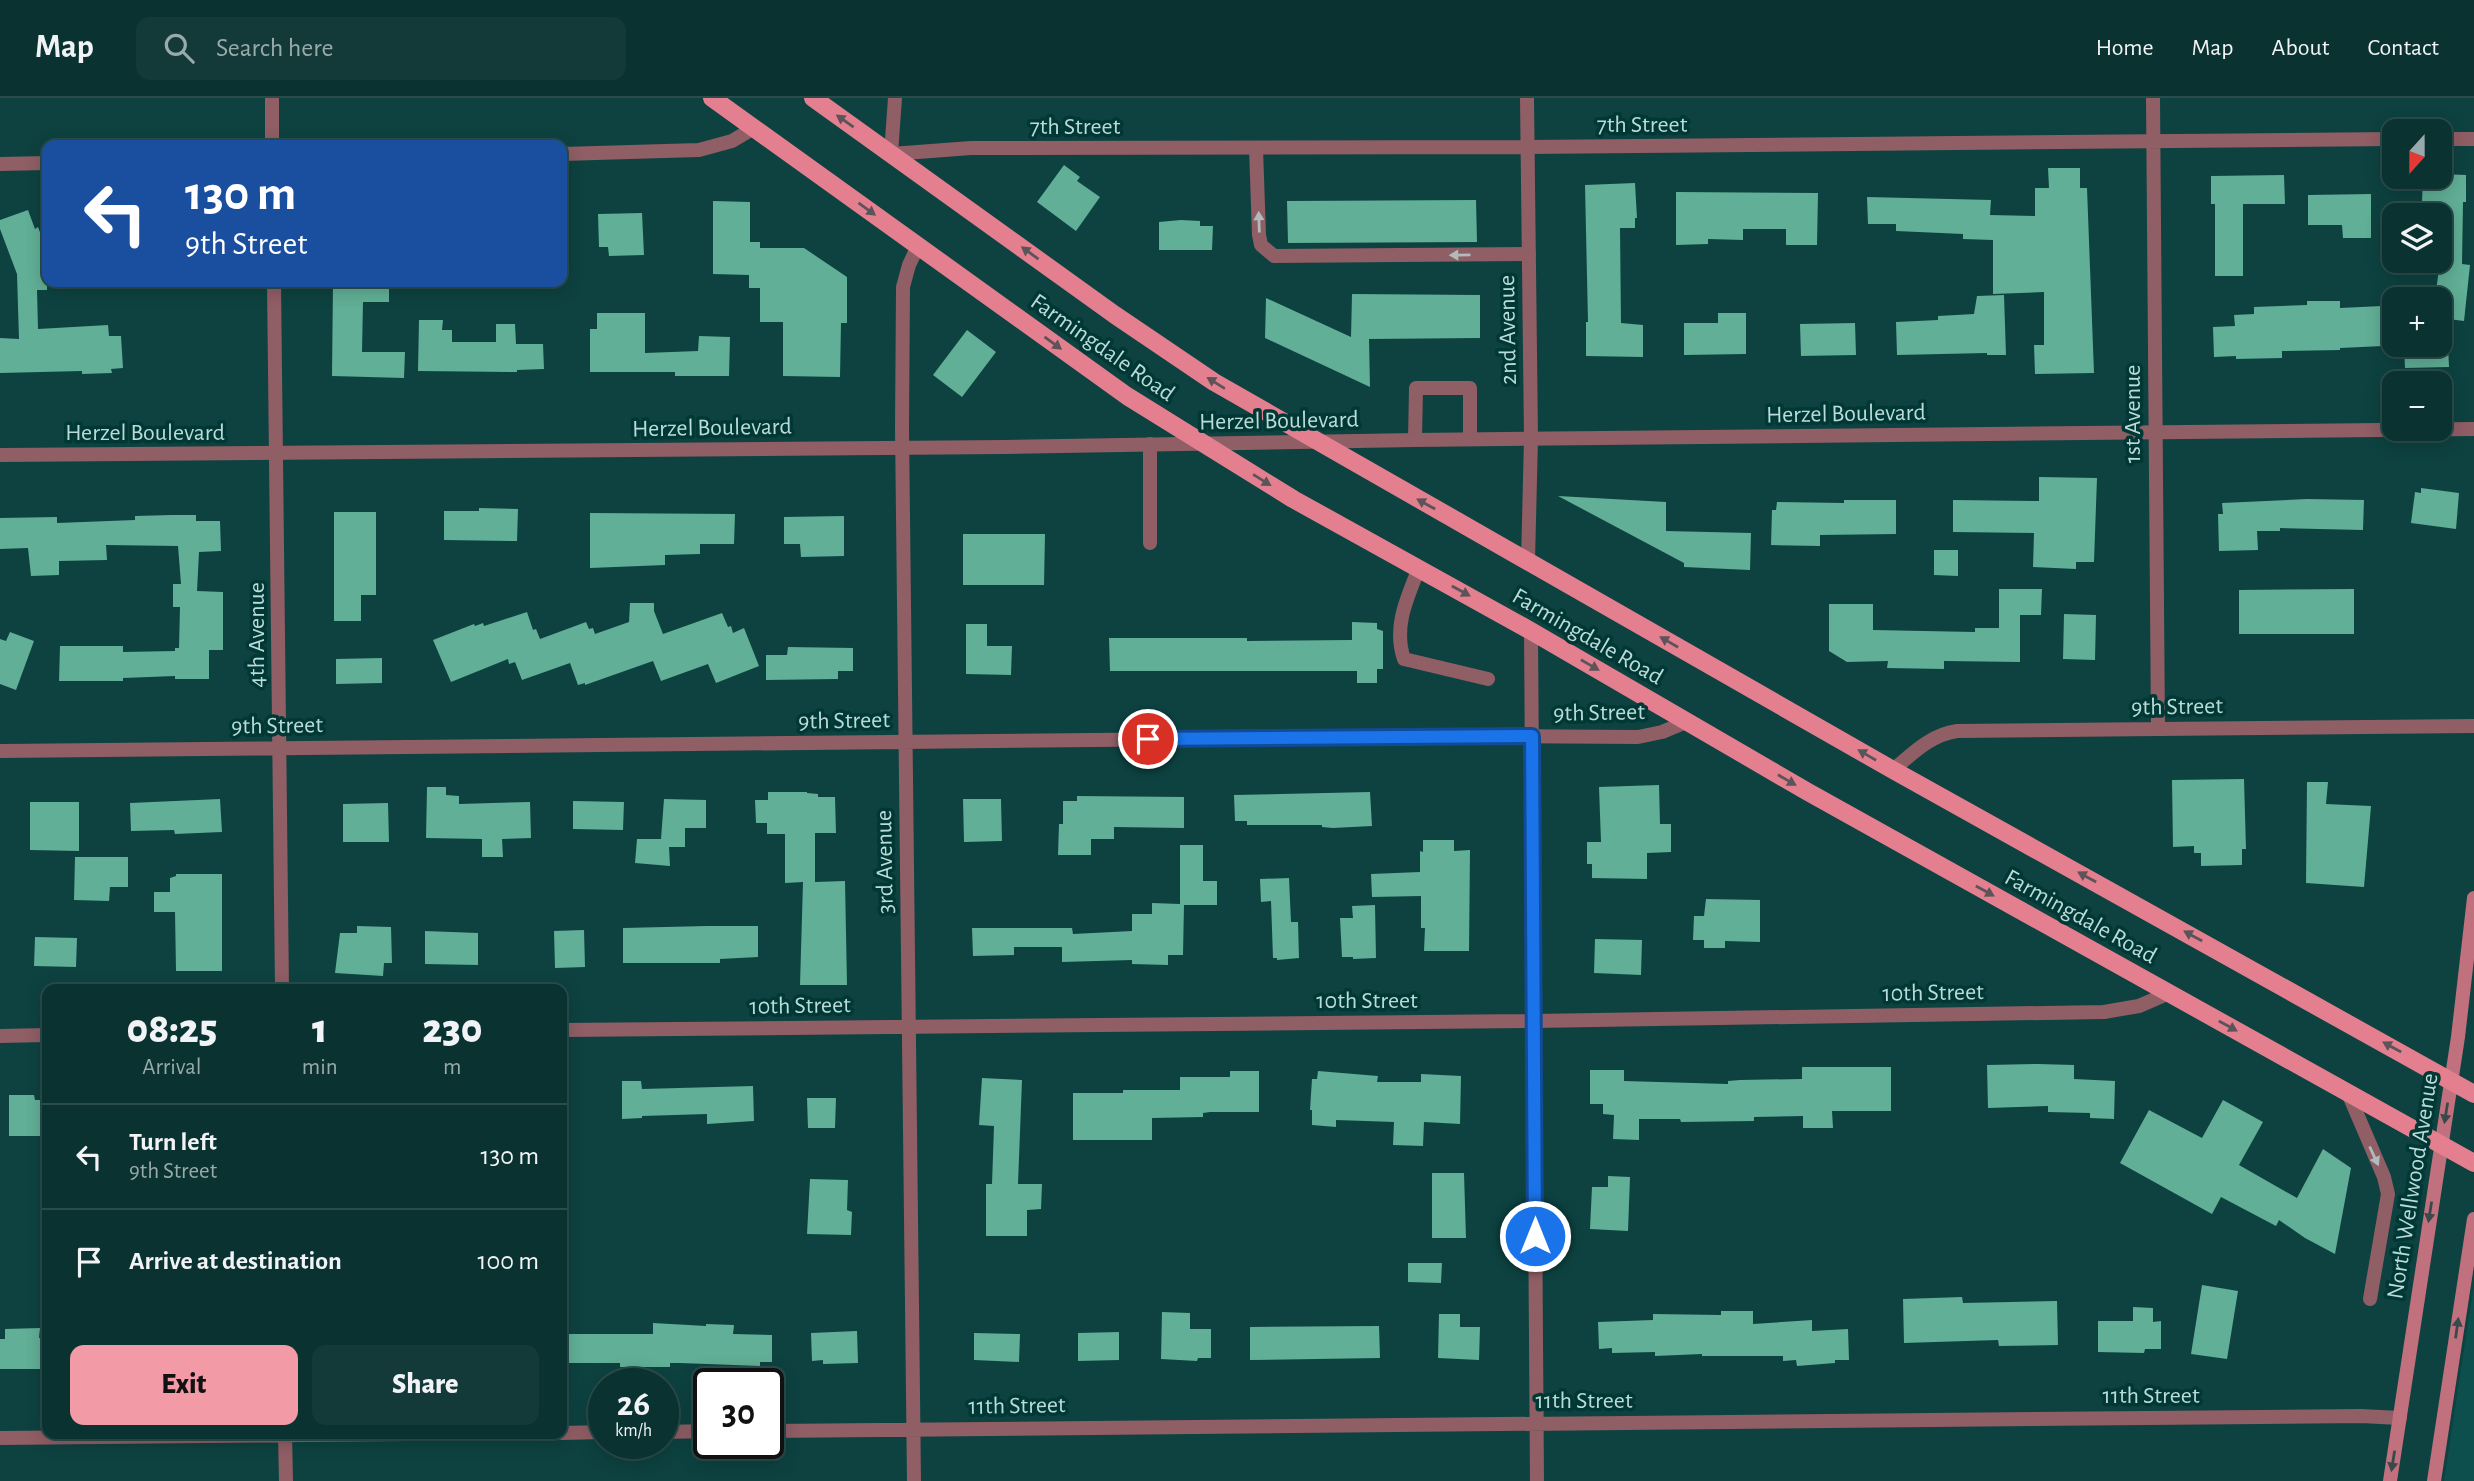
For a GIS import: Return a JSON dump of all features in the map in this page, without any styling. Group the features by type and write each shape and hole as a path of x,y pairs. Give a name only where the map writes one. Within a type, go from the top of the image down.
{"main road":[{"name":"Farmingdale Road","path":"712,98 1127,396 1293,499 2474,1163"},
{"name":"Farmingdale Road","path":"813,98 1214,382 1893,770 2474,1094"},
{"name":"North Wellwood Avenue","path":"2390,1481 2451,1081 2474,898"},
{"path":"2434,1481 2474,1219"}],"street":[{"path":"272,98 272,140"},
{"path":"891,154 895,98"},
{"name":"2nd Avenue","path":"1527,98 1531,438 1528,561"},
{"name":"1st Avenue","path":"2152,98 2158,729"},
{"path":"567,154 699,150 732,141 754,128"},
{"name":"7th Street","path":"891,154 971,148 1528,147 2382,139"},
{"path":"2452,139 2474,139"},
{"path":"1256,148 1259,235 1261,245 1274,256 1529,254"},
{"path":"0,164 42,163"},
{"name":"3rd Avenue","path":"914,1481 902,447 903,286 918,246"},
{"name":"4th Avenue","path":"274,287 282,984"},
{"path":"1415,440 1416,388 1470,388 1470,439"},
{"name":"Herzel Boulevard","path":"0,455 2474,429"},
{"path":"1150,444 1150,543"},
{"path":"1419,568 1402,610 1399,646 1404,659 1488,679"},
{"path":"1531,631 1537,1481"},
{"name":"9th Street","path":"0,751 1638,737 1662,732 1686,722"},
{"name":"9th Street","path":"1893,770 1927,741 1947,733 2474,726"},
{"name":"10th Street","path":"567,1030 1534,1021 2104,1012 2139,1006 2169,993"},
{"path":"0,1036 42,1035"},
{"path":"2348,1093 2384,1177 2388,1194 2370,1299"},
{"name":"11th Street","path":"784,1431 2354,1416 2400,1418"},
{"path":"567,1433 588,1432"},
{"path":"0,1438 42,1437"},
{"path":"285,1439 286,1481"}],"shaded area":[{"path":"2474,1285 2474,1481 2444,1481"}],"building":[{"path":"1064,165 1080,177 1077,181 1100,197 1076,231 1037,202"},
{"path":"2048,168 2080,168 2080,188 2087,188 2094,373 2035,374 2034,345 2044,345 2044,292 1993,294 1993,240 1963,239 1963,234 1896,231 1896,224 1868,224 1867,197 1991,200 1990,215 2035,216 2035,188 2049,188"},
{"path":"2452,174 2466,175 2462,264 2470,265 2464,321 2452,320 2452,287 2437,287 2438,273 2452,273 2452,203 2422,202 2423,189 2452,189"},
{"path":"2284,175 2285,204 2243,204 2243,276 2215,276 2215,204 2211,204 2211,176"},
{"path":"1635,183 1635,228 1620,228 1621,323 1643,325 1643,357 1586,356 1588,322 1585,185"},
{"path":"1676,192 1818,193 1817,245 1786,245 1786,229 1743,229 1743,240 1708,239 1708,244 1676,245"},
{"path":"2371,194 2371,238 2343,238 2342,225 2308,225 2308,195"},
{"path":"1476,200 1477,242 1288,243 1287,201"},
{"path":"713,201 750,202 750,242 760,242 760,248 804,248 847,277 847,323 841,323 840,377 783,376 783,322 760,322 760,288 749,288 749,275 713,274"},
{"path":"28,210 35,229 38,227 42,238 42,287 47,287 47,290 37,290 38,329 108,325 109,336 121,336 123,368 111,369 112,373 0,373 0,338 19,339 17,274 0,229 0,220"},
{"path":"642,213 644,255 609,256 608,247 599,247 598,214"},
{"path":"1200,221 1200,226 1213,226 1212,250 1159,250 1159,222"},
{"path":"333,287 389,287 389,302 363,302 362,352 405,352 404,378 332,376"},
{"path":"1352,294 1480,295 1480,338 1369,339 1370,387 1265,338 1266,298 1351,337"},
{"path":"2004,295 2006,355 1897,355 1896,322 1938,320 1938,316 1974,314 1977,296"},
{"path":"2307,301 2340,301 2340,308 2382,306 2382,346 2282,351 2282,358 2214,357 2213,327 2235,326 2234,315 2254,314 2254,307 2307,305"},
{"path":"597,313 645,313 645,353 698,351 699,336 730,337 729,376 675,376 675,372 590,372 590,329 597,329"},
{"path":"1718,313 1746,313 1746,354 1684,355 1684,323 1718,323"},
{"path":"419,320 443,320 442,330 452,330 452,342 496,342 496,324 515,324 516,344 543,344 544,369 517,372 418,371"},
{"path":"1855,323 1856,355 1801,356 1800,324"},
{"path":"967,330 996,352 962,397 933,375"},
{"path":"2405,357 2449,357 2449,367 2405,368"},
{"path":"2039,477 2097,478 2094,562 2076,562 2076,569 2033,567 2034,533 1953,532 1953,500 2039,501"},
{"path":"2421,488 2459,493 2456,529 2411,523 2415,492 2421,493"},
{"path":"1558,496 1666,502 1666,531 1751,533 1750,570 1684,567 1684,563"},
{"path":"2307,499 2364,500 2363,530 2280,528 2280,531 2257,531 2258,550 2219,551 2218,514 2223,514 2222,503"},
{"path":"1844,500 1896,500 1896,534 1820,535 1820,546 1771,545 1772,510 1776,510 1777,502 1844,503"},
{"path":"479,508 518,509 517,541 444,540 444,511 479,511"},
{"path":"334,512 376,512 376,595 361,595 361,621 334,621"},
{"path":"590,513 735,514 734,544 700,544 700,554 665,555 665,565 590,568"},
{"path":"196,515 196,521 220,521 221,551 199,552 197,591 223,592 223,650 209,650 209,679 175,679 175,676 123,678 123,681 59,681 60,646 123,646 123,652 175,651 175,648 179,648 180,607 173,607 173,584 181,584 178,546 106,545 107,560 59,561 59,575 31,576 28,548 0,549 0,518 57,517 57,523 135,520 135,516"},
{"path":"844,516 844,556 801,557 800,544 784,544 784,517"},
{"path":"963,534 1045,534 1044,585 963,585"},
{"path":"1934,550 1958,550 1958,576 1934,575"},
{"path":"1999,589 2042,589 2041,615 2020,615 2020,662 1944,661 1944,669 1887,668 1888,661 1847,662 1829,651 1829,604 1873,604 1873,630 1975,632 1975,628 1999,628"},
{"path":"2354,589 2354,634 2239,634 2239,590"},
{"path":"630,603 654,603 654,611 663,634 722,613 733,633 744,628 759,666 716,683 708,664 661,681 653,661 585,685 578,685 570,663 522,680 515,662 509,664 508,659 451,682 433,640 474,624 483,623 484,626 527,612 533,630 536,629 540,639 586,622 595,634 629,622"},
{"path":"2064,614 2096,615 2095,660 2063,659"},
{"path":"1352,622 1377,623 1377,629 1383,631 1383,669 1377,669 1377,683 1357,683 1357,671 1110,671 1109,638 1352,640"},
{"path":"966,624 987,624 987,646 1012,646 1011,675 966,674"},
{"path":"10,632 34,641 16,690 0,684 0,639 6,641"},
{"path":"788,647 853,648 853,671 838,671 838,679 766,680 766,655 787,655"},
{"path":"382,658 382,683 336,684 336,659"},
{"path":"2244,779 2246,849 2242,849 2242,865 2201,866 2201,853 2194,853 2194,846 2173,847 2172,780"},
{"path":"2307,782 2328,782 2326,804 2371,806 2364,887 2306,883"},
{"path":"1659,785 1660,824 1671,824 1671,852 1647,853 1647,879 1592,878 1592,864 1587,864 1587,842 1601,842 1599,787"},
{"path":"427,787 446,787 446,795 459,796 459,804 530,802 531,838 502,839 503,857 482,857 482,839 426,838"},
{"path":"768,792 807,792 818,794 818,797 835,797 836,833 815,833 815,882 845,881 847,985 800,985 803,882 785,883 785,834 767,834 767,823 756,823 755,800 768,800"},
{"path":"1370,792 1372,826 1333,828 1322,825 1247,825 1247,821 1235,821 1234,795"},
{"path":"1077,796 1184,797 1184,828 1114,827 1114,839 1091,839 1091,855 1058,855 1059,824 1063,824 1063,801 1077,801"},
{"path":"220,799 222,832 175,834 174,830 131,831 130,803"},
{"path":"664,799 706,800 706,828 685,828 685,847 669,847 670,866 635,863 637,839 661,839"},
{"path":"963,799 1001,799 1002,841 964,842"},
{"path":"573,801 624,802 623,830 573,829"},
{"path":"30,802 79,802 79,851 30,850"},
{"path":"388,803 389,842 343,842 343,804"},
{"path":"1423,840 1454,840 1454,851 1470,850 1469,951 1424,951 1425,928 1421,928 1421,896 1372,897 1371,874 1420,872"},
{"path":"1180,845 1203,845 1203,881 1217,881 1217,905 1184,905 1183,955 1168,955 1168,965 1132,964 1132,960 1062,962 1062,947 1014,947 1014,955 973,956 972,928 1072,928 1073,934 1132,931 1132,914 1152,914 1152,903 1180,904"},
{"path":"75,857 128,857 128,887 110,887 109,901 74,900"},
{"path":"176,874 222,874 222,971 176,971 175,912 154,912 154,892 170,892 170,878"},
{"path":"1289,878 1291,922 1298,922 1299,958 1277,960 1273,958 1271,901 1261,902 1260,879"},
{"path":"1706,899 1760,900 1760,942 1725,941 1725,948 1704,948 1704,940 1693,940 1694,916 1704,916"},
{"path":"1375,905 1376,958 1342,957 1340,918 1353,918 1352,906"},
{"path":"357,926 391,927 392,963 384,963 383,976 335,973 340,933 357,933"},
{"path":"758,926 758,957 720,959 720,963 623,963 623,928"},
{"path":"584,930 585,967 555,968 554,931"},
{"path":"425,931 478,933 478,965 425,964"},
{"path":"35,937 77,938 76,967 34,966"},
{"path":"1595,939 1642,940 1641,975 1594,973"},
{"path":"1987,1065 2074,1065 2074,1079 2115,1081 2114,1119 2090,1118 2090,1113 2048,1112 2048,1106 1988,1108"},
{"path":"1802,1067 1891,1067 1891,1111 1832,1111 1833,1128 1803,1128 1803,1116 1754,1117 1754,1121 1681,1122 1680,1119 1639,1119 1639,1140 1613,1139 1614,1115 1603,1114 1603,1104 1590,1104 1590,1070 1624,1070 1624,1081 1728,1084 1728,1081 1740,1080 1802,1079"},
{"path":"1230,1071 1259,1071 1259,1112 1210,1112 1203,1113 1203,1117 1152,1118 1152,1140 1073,1140 1073,1093 1180,1090 1180,1077 1230,1077"},
{"path":"1318,1071 1378,1076 1377,1082 1421,1082 1421,1074 1461,1076 1460,1124 1424,1122 1423,1146 1393,1145 1394,1122 1336,1120 1336,1127 1312,1125 1312,1079 1317,1079"},
{"path":"982,1078 1022,1080 1018,1184 1042,1184 1041,1209 1027,1210 1027,1236 986,1236 986,1184 992,1184 994,1126 979,1125"},
{"path":"622,1081 641,1081 642,1089 753,1086 754,1121 707,1124 707,1114 622,1119"},
{"path":"9,1095 34,1095 35,1100 42,1100 42,1136 9,1136"},
{"path":"807,1098 836,1098 835,1128 808,1128"},
{"path":"2223,1100 2263,1122 2239,1165 2297,1198 2323,1149 2351,1168 2335,1254 2279,1220 2276,1226 2221,1197 2212,1214 2120,1163 2149,1110 2202,1138"},
{"path":"1432,1173 1464,1173 1466,1238 1432,1238"},
{"path":"1608,1176 1630,1177 1628,1231 1590,1229 1592,1187 1608,1187"},
{"path":"810,1179 848,1180 847,1210 852,1212 851,1235 807,1234"},
{"path":"1408,1263 1442,1263 1441,1283 1408,1282"},
{"path":"2202,1285 2238,1291 2227,1359 2191,1354"},
{"path":"1962,1297 1963,1303 2057,1301 2058,1345 1999,1346 1998,1340 1904,1343 1903,1299"},
{"path":"2133,1307 2153,1308 2153,1322 2161,1321 2161,1349 2145,1349 2144,1353 2098,1352 2098,1321 2133,1321"},
{"path":"1721,1311 1753,1311 1753,1324 1812,1320 1812,1331 1848,1329 1849,1360 1797,1366 1796,1360 1783,1361 1783,1356 1655,1356 1655,1352 1612,1353 1612,1348 1599,1349 1598,1322 1653,1320 1653,1314 1721,1315"},
{"path":"1162,1312 1190,1313 1190,1329 1211,1329 1211,1358 1198,1358 1197,1361 1161,1359"},
{"path":"1439,1314 1460,1314 1460,1327 1480,1327 1479,1360 1438,1358"},
{"path":"653,1323 734,1325 733,1334 772,1335 772,1362 760,1362 760,1366 670,1363 670,1367 567,1363 567,1334 653,1334"},
{"path":"1379,1326 1380,1358 1250,1360 1250,1327"},
{"path":"40,1328 42,1369 0,1369 0,1339 5,1339 5,1329"},
{"path":"857,1331 858,1363 823,1364 823,1360 812,1361 811,1333"},
{"path":"1119,1332 1119,1360 1078,1361 1078,1333"},
{"path":"974,1333 1020,1334 1019,1362 974,1360"}],"route":[{"path":"1148,739 1532,736 1535,1236"}]}
